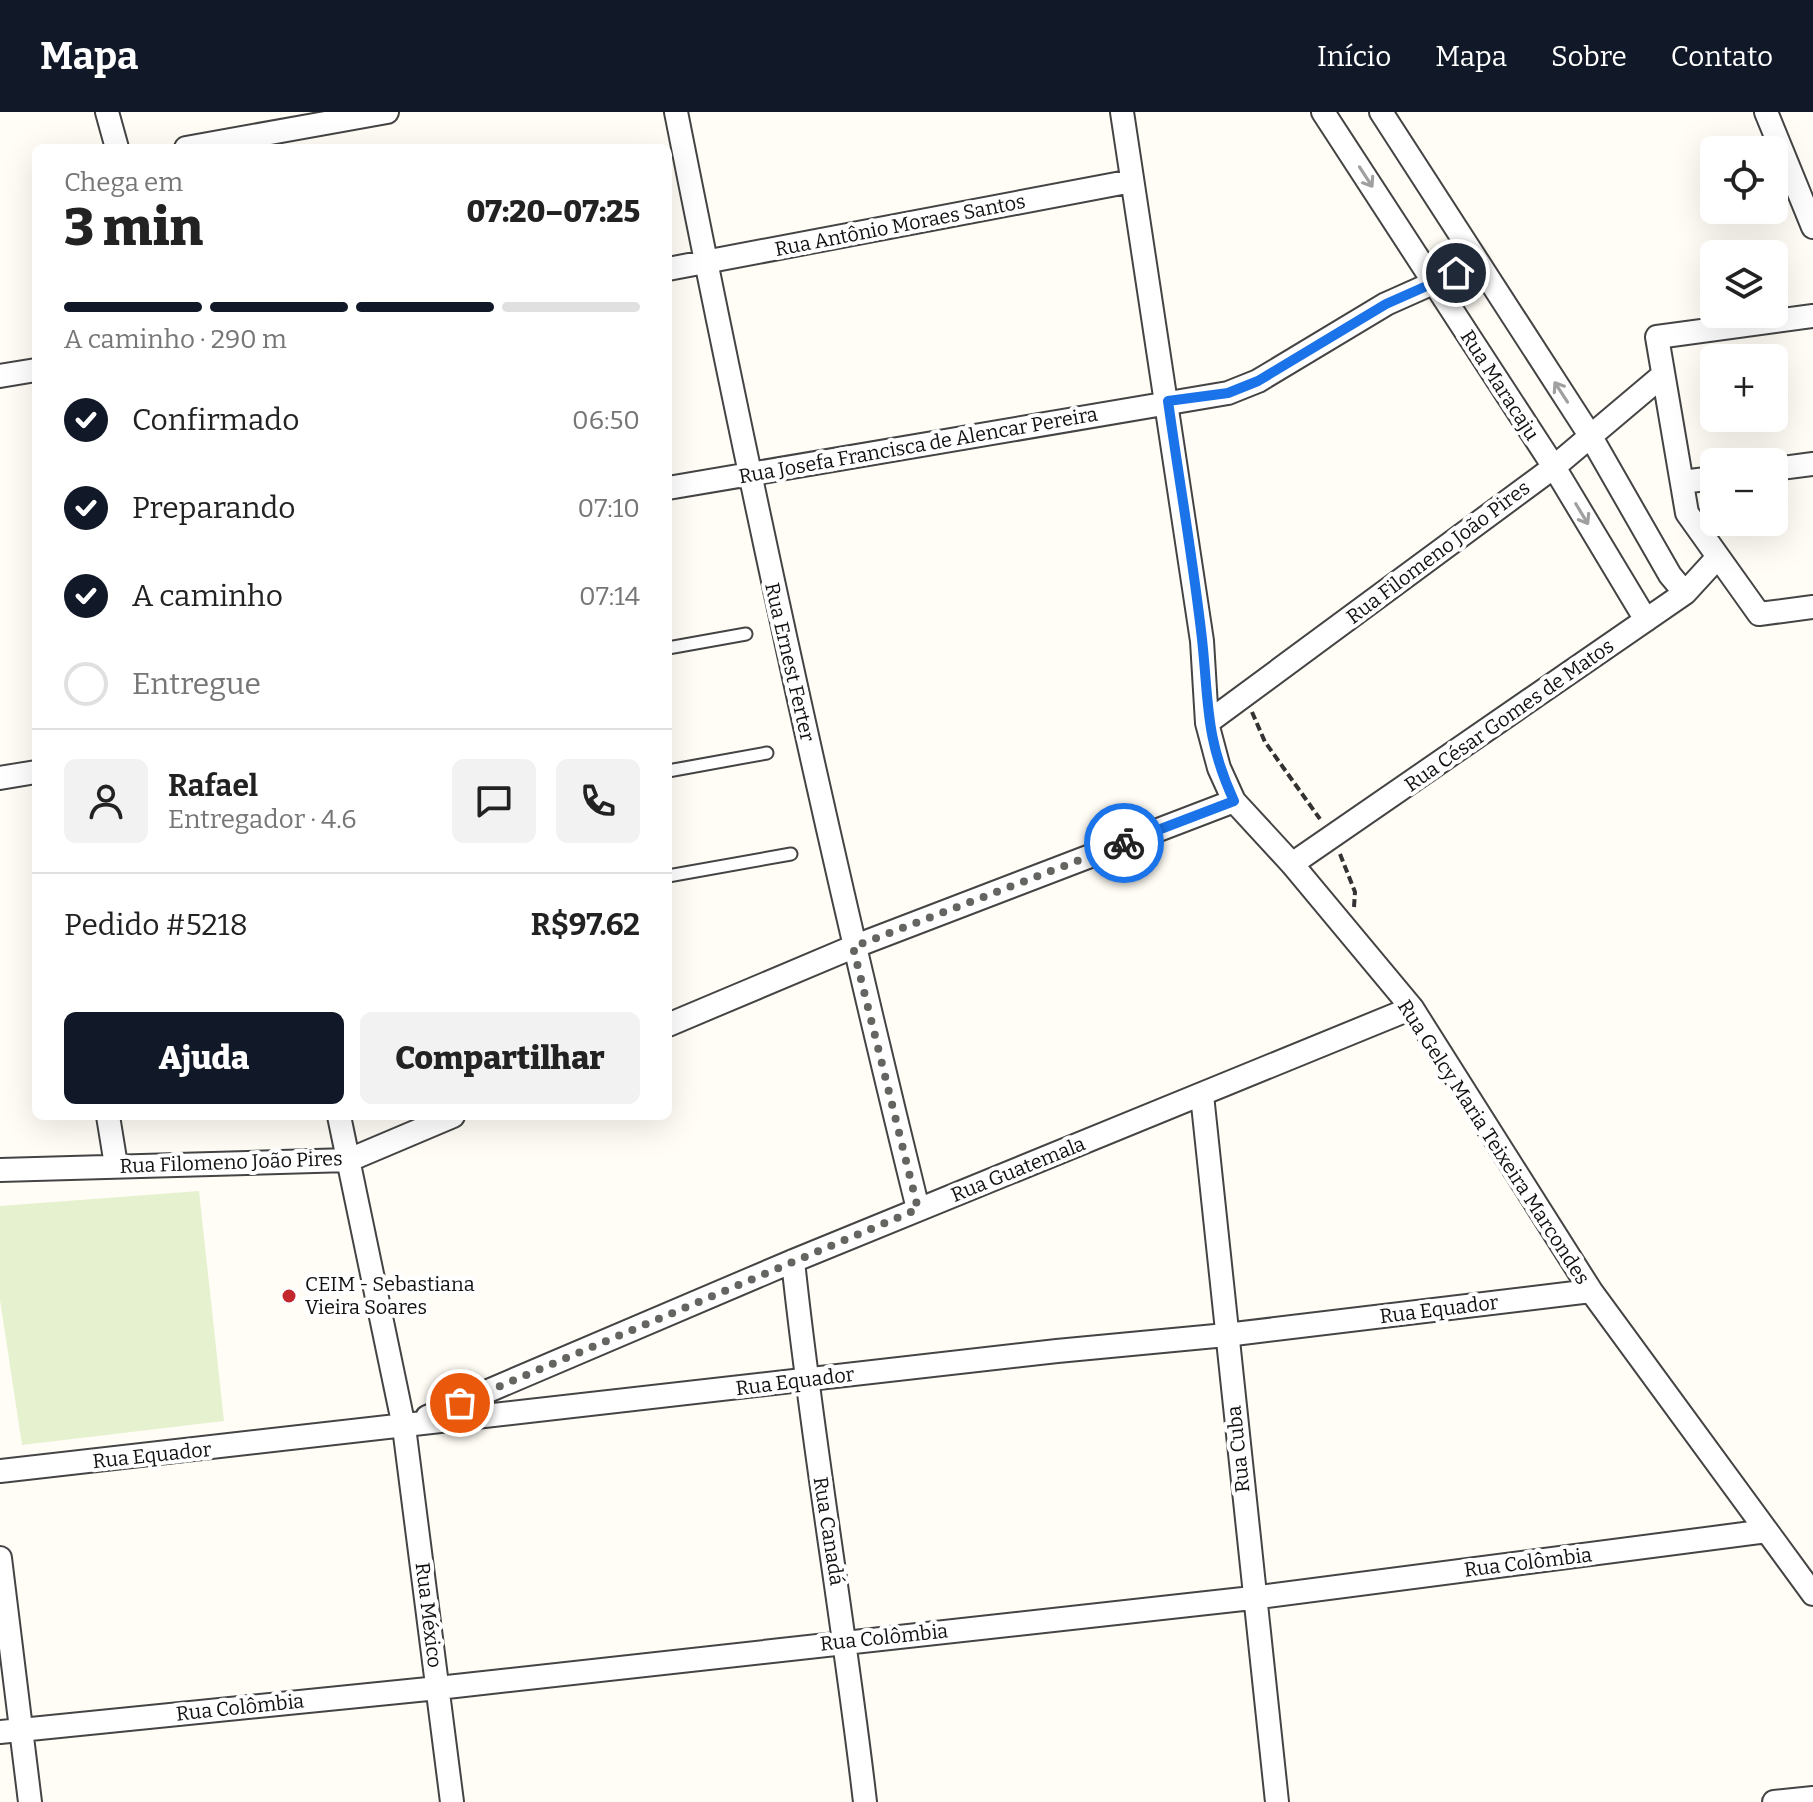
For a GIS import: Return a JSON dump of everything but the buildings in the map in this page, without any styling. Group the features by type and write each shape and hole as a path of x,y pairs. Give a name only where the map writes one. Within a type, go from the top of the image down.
{"street":[{"path":"107,112 116,144"},
{"path":"208,144 387,112"},
{"name":"Rua Ernest Ferter","path":"676,112 748,475 853,947 918,1209"},
{"name":"Rua Gelcy Maria Teixeira Marcondes","path":"1122,112 1202,641 1207,723 1219,768 1234,801 1292,864 1412,1008 1591,1291 1813,1594"},
{"name":"Rua Maracaju","path":"1323,112 1554,467 1646,620"},
{"path":"1381,112 1591,437 1670,575 1685,593"},
{"path":"1766,112 1813,227"},
{"name":"Rua Antônio Moraes Santos","path":"672,268 1132,181"},
{"name":"Rua Josefa Francisca de Alencar Pereira","path":"672,487 1228,393 1258,381 1386,304 1478,263"},
{"path":"1813,316 1657,337 1687,513 1759,614 1813,607"},
{"path":"0,376 32,371"},
{"name":"Rua Filomeno João Pires","path":"1207,723 1554,467 1663,375"},
{"path":"1788,467 1813,464"},
{"path":"1682,482 1700,480"},
{"name":"Rua César Gomes de Matos","path":"1292,864 1685,593 1718,557"},
{"path":"0,778 32,773"},
{"path":"672,1023 853,947 1234,801"},
{"name":"Rua Guatemala","path":"404,1427 918,1209 1412,1008"},
{"name":"Rua Cuba","path":"1202,1095 1252,1598 1277,1802"},
{"path":"109,1120 116,1165"},
{"name":"Rua México","path":"340,1120 404,1427 452,1802"},
{"name":"Rua Filomeno João Pires","path":"0,1170 349,1160 444,1120"},
{"name":"Rua Canadá","path":"793,1261 806,1379 846,1641 865,1802"},
{"name":"Rua Equador","path":"0,1471 806,1379 1226,1335 1591,1291"},
{"name":"Rua Colômbia","path":"10,1730 438,1688 1252,1598 1767,1531"},
{"path":"0,1558 10,1730 30,1802"},
{"path":"1774,1802 1813,1798"}],"lane":[{"path":"672,647 746,634"},
{"path":"672,770 767,753"},
{"path":"672,875 791,854"}],"path":[{"path":"1245,695 1265,742 1333,836 1355,892 1353,940"}],"green space":[{"path":"199,1191 224,1421 22,1445 0,1300 0,1206"}],"way so far":[{"path":"460,1403 918,1209 853,947 1124,843"}],"place":[{"name":"CEIM - Sebastiana Vieira Soares","path":"289,1296"}],"route":[{"path":"1124,843 1234,801 1219,768 1207,723 1202,641 1168,401 1228,393 1258,381 1386,304 1456,273"}]}
